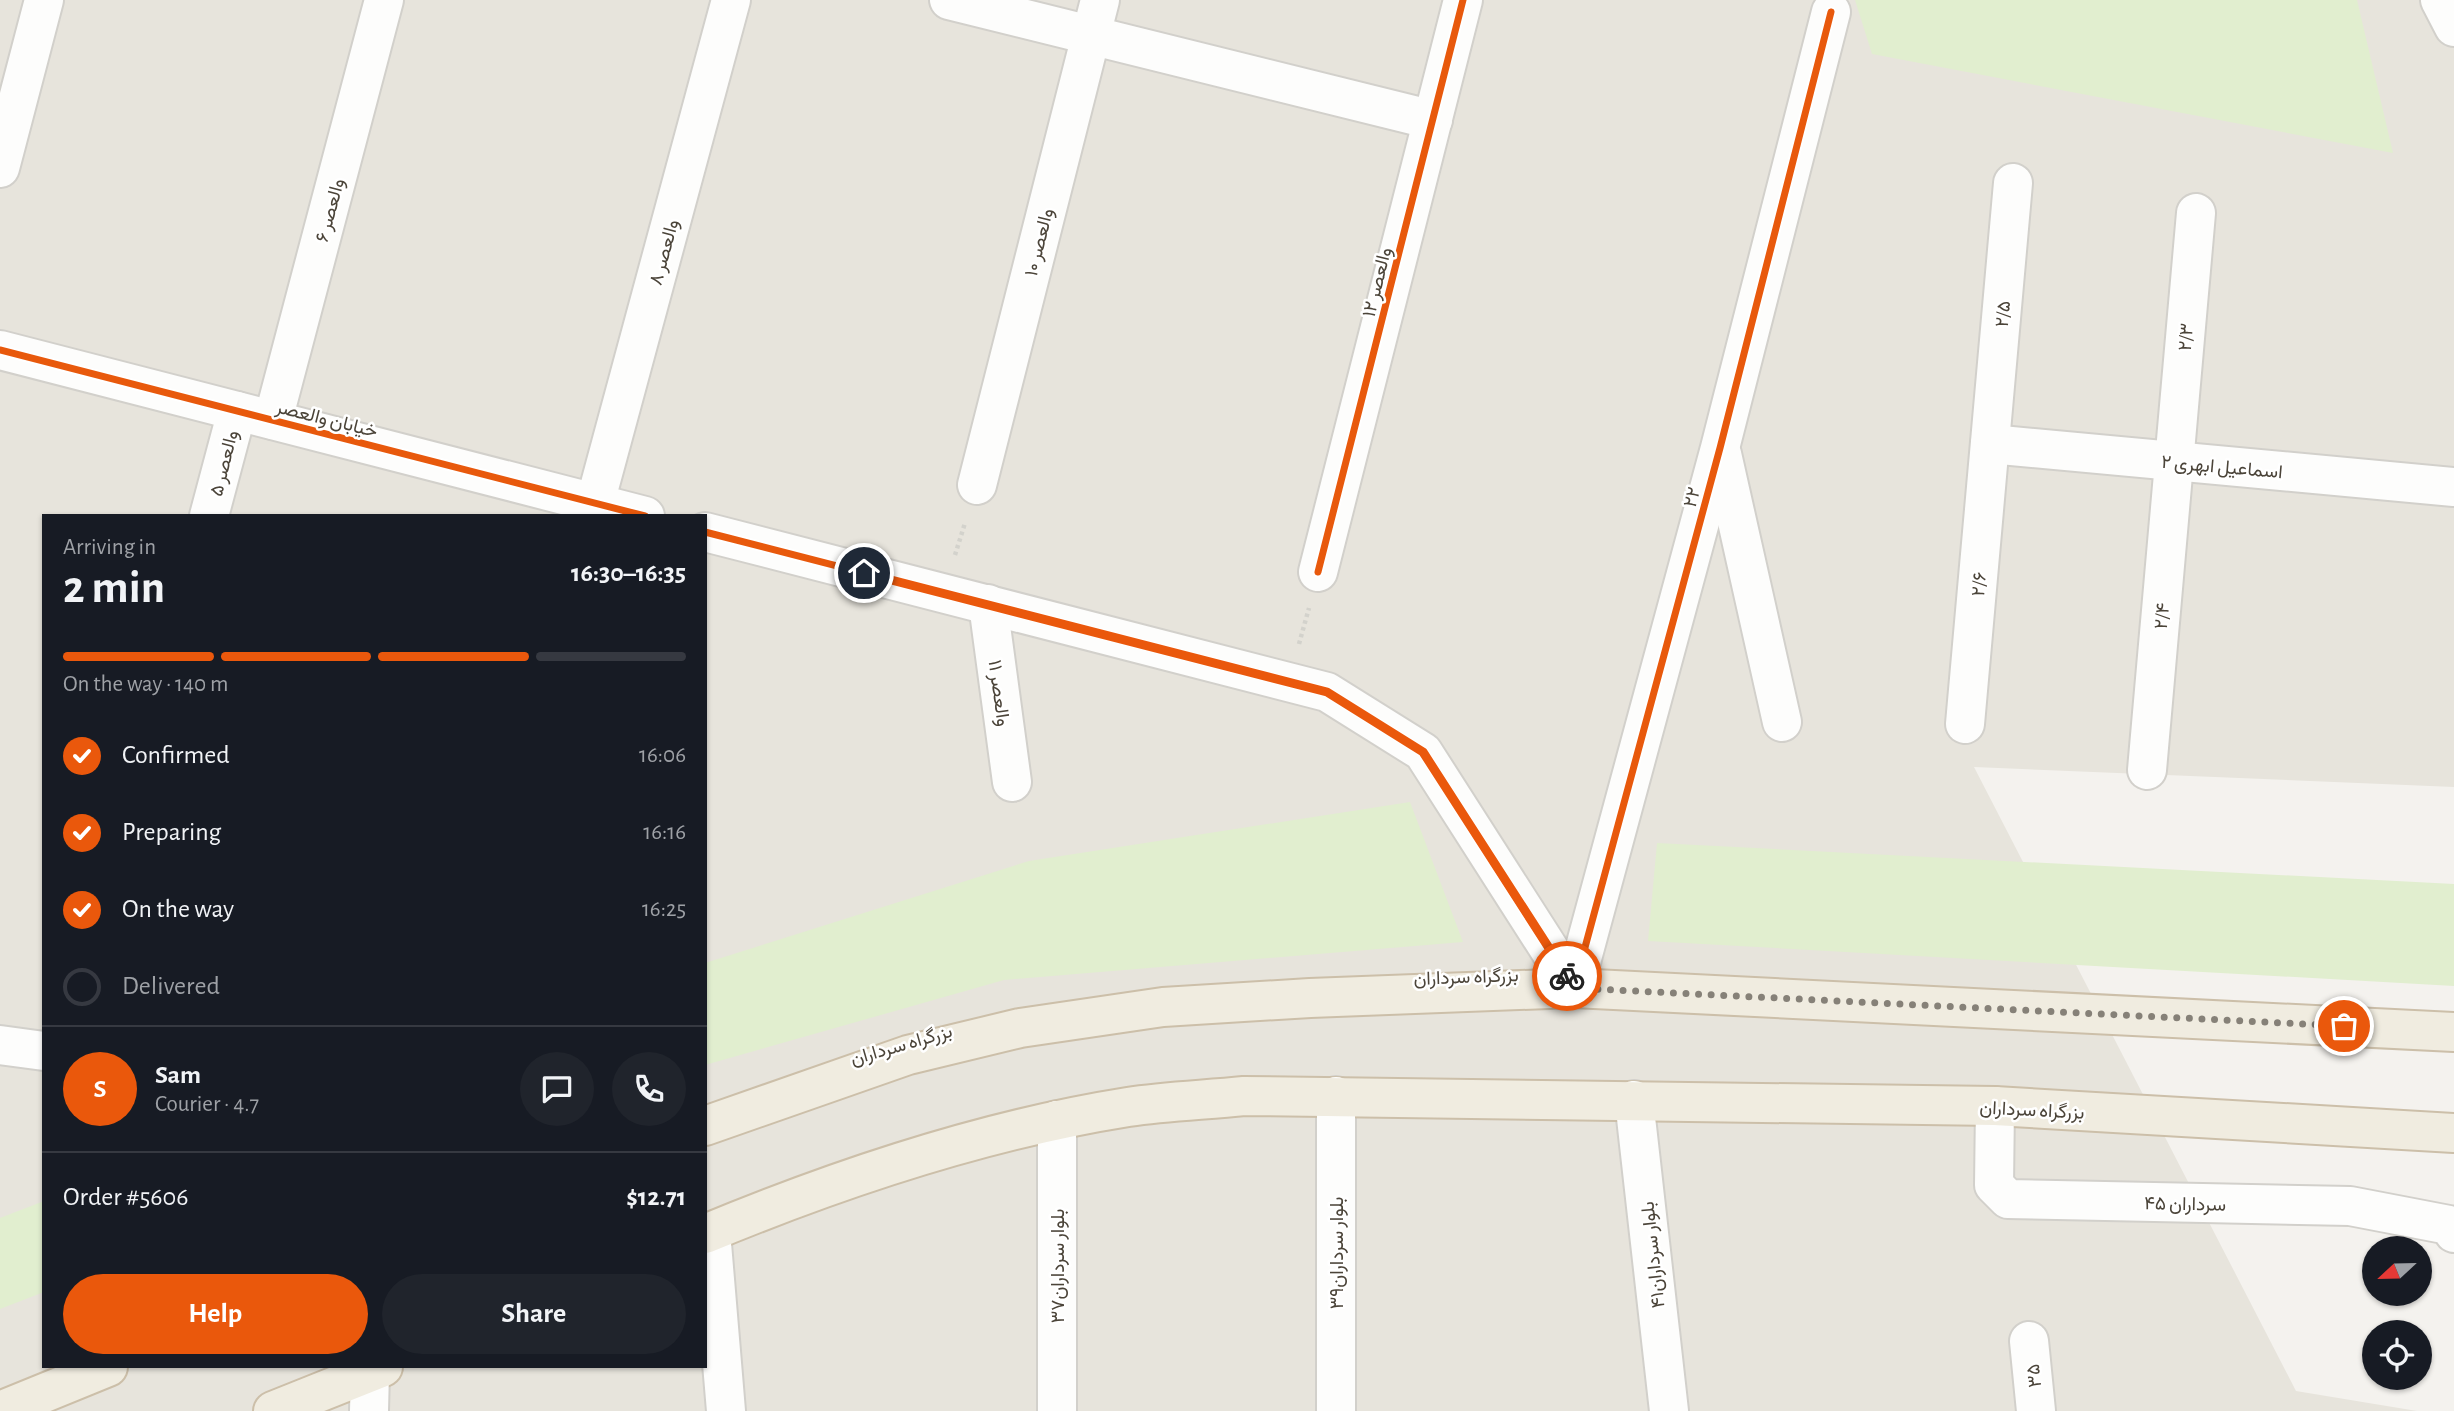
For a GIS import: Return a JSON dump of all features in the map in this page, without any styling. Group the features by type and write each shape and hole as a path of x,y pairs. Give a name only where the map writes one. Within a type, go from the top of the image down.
{"highway":[{"name":"بزرگراه سرداران","path":"707,1125 908,1055 1020,1028 1163,1007 1574,988 2454,1032"},
{"name":"بزرگراه سرداران","path":"708,1233 802,1195 920,1157 1057,1121 1130,1107 1244,1096 1995,1106 2454,1133"},
{"path":"0,1411 106,1368"},
{"path":"273,1411 377,1369"}],"street":[{"path":"0,168 44,0"},
{"name":"والعصر ۶","path":"273,420 384,0"},
{"name":"والعصر ۸","path":"595,503 731,0"},
{"path":"949,0 1095,18 1433,120"},
{"name":"والعصر ۱۲","path":"1318,572 1464,0"},
{"path":"2440,0 2454,27"},
{"name":"۲۲","path":"1574,988 1720,448 1831,12"},
{"name":"والعصر ۱۰","path":"977,485 1095,18"},
{"name":"۲/۵","path":"1990,444 2013,183"},
{"name":"۲/۳","path":"2175,462 2196,213"},
{"name":"خیابان والعصر","path":"0,350 273,420 535,502 595,503 637,514"},
{"name":"والعصر ۵","path":"210,514 237,411"},
{"name":"اسماعیل ابهری ۲","path":"1990,444 2454,487"},
{"name":"۲/۶","path":"1965,724 1990,444"},
{"path":"1720,448 1782,722"},
{"name":"۲/۴","path":"2147,770 2175,462"},
{"path":"707,533 1327,692 1423,752 1574,988"},
{"name":"والعصر ۱۱","path":"988,604 1012,782"},
{"path":"0,1045 42,1051"},
{"name":"بلوار سرداران۳۹","path":"1336,1096 1336,1411"},
{"name":"بلوار سرداران۴۱","path":"1634,1100 1669,1411"},
{"name":"سرداران ۴۵","path":"1995,1106 1994,1185 2008,1199 2350,1206 2449,1225 2454,1233"},
{"name":"بلوار سرداران۳۷","path":"1057,1121 1057,1411"},
{"path":"708,1233 726,1411"},
{"name":"۳۵","path":"2029,1340 2036,1411"},
{"path":"369,1411 377,1369"}],"path":[{"path":"944,593 977,485"},
{"path":"1289,682 1318,572"}],"shaded area":[{"path":"0,0 2454,0 2454,787 1974,767 2296,1391 2417,1411 0,1411"}],"green space":[{"path":"1855,0 2357,0 2393,153 1872,54"},
{"path":"1410,802 1463,942 1004,980 707,1064 707,962 1029,861"},
{"path":"1657,843 2454,884 2454,986 1648,941"},
{"path":"42,1202 42,1293 0,1309 0,1218"}],"cycle path":[{"path":"1318,572 1463,0"},
{"path":"1574,988 1720,448 1831,12"},
{"path":"0,350 637,514"},
{"path":"707,533 1327,692 1423,752 1574,988"}],"way so far":[{"path":"1567,976 1574,988 2344,1026"}],"route":[{"path":"864,573 1327,692 1423,752 1567,976"}]}
